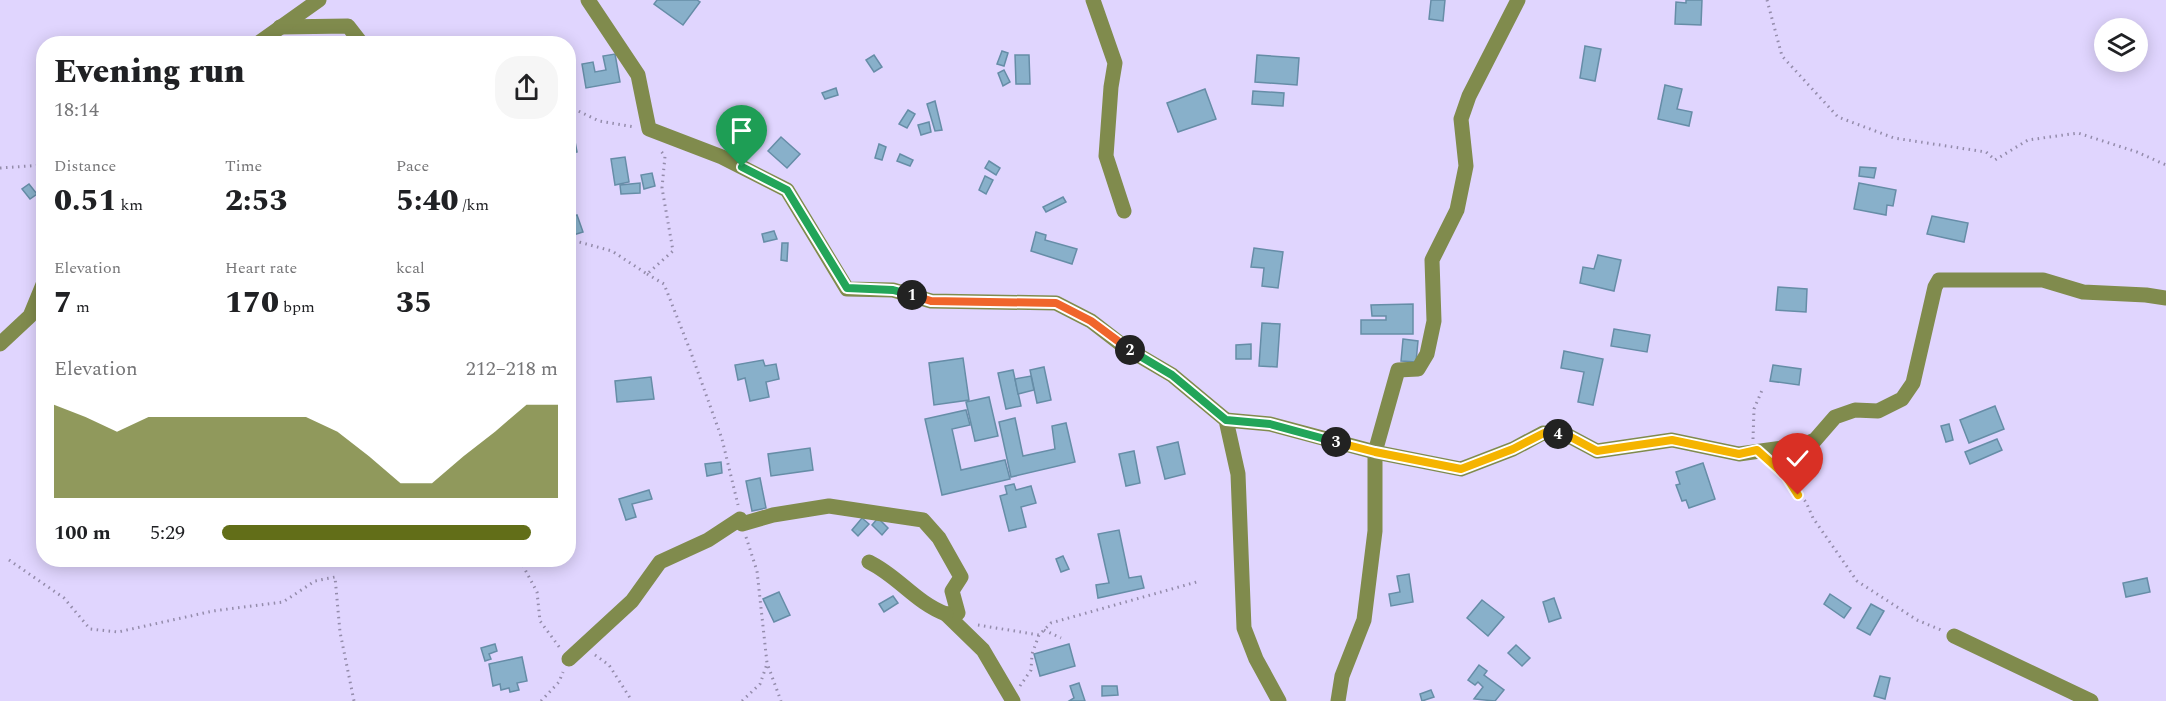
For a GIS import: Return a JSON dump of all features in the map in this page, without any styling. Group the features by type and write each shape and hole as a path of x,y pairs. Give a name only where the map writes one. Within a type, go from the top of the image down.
{"street":[{"path":"268,36 319,0"},
{"path":"588,0 638,75 649,129 722,157 787,190 847,288 893,290 931,301 1056,303 1091,321 1126,348 1172,375 1226,420 1270,424 1375,452 1461,469 1513,449 1544,433 1567,435 1597,451 1672,440 1739,454 1803,445 1815,440 1835,417 1855,410 1878,411 1902,399 1912,383 1935,287 1939,280 2043,280 2083,292 2166,298"},
{"path":"1093,0 1116,63 1111,87 1106,156 1124,211"},
{"path":"1338,701 1342,676 1364,620 1375,531 1375,452 1398,370 1418,369 1427,354 1434,321 1432,260 1457,210 1466,166 1461,119 1469,96 1518,0"},
{"path":"280,27 348,26 356,36"},
{"path":"0,344 30,316 36,301"},
{"path":"1226,420 1238,474 1244,628 1277,700"},
{"path":"574,654 632,601 660,562 741,522 829,506 877,511 923,520 939,538 961,577 952,591 958,614 946,614"},
{"path":"869,562 888,571 925,605 946,614 959,624 983,650 1013,701"},
{"path":"1954,636 2091,701"}],"path":[{"path":"1767,0 1782,56 1838,117 1894,138 1986,152 1995,160 2028,140 2078,133 2137,152 2166,165"},
{"path":"576,110 599,121 649,129"},
{"path":"647,273 673,251 662,188 665,156 659,149"},
{"path":"0,168 36,166"},
{"path":"576,240 612,251 664,284 722,439 741,522 757,571 767,663 781,701"},
{"path":"1763,388 1754,409 1753,443 1757,450 1786,476 1806,502 1818,526 1857,581 1917,620 1954,636"},
{"path":"9,560 64,598 90,629 118,632 213,611 283,602 315,581 335,577 340,632 354,701"},
{"path":"524,567 537,592 540,621 574,654 592,653 609,665 632,701"},
{"path":"1013,701 1031,670 1032,654 1039,635 1051,623 1200,581"},
{"path":"959,624 1006,628 1039,635"},
{"path":"1044,630 1061,638"},
{"path":"541,701 558,682 574,654"},
{"path":"742,701 760,684 767,663"}],"building":[{"path":"657,0 697,0 700,2 683,25 654,4"},
{"path":"1431,0 1445,0 1443,21 1429,19"},
{"path":"1686,0 1702,0 1701,25 1675,24 1676,2 1686,3"},
{"path":"1585,46 1601,49 1595,81 1580,78"},
{"path":"1002,51 1008,53 1004,66 997,64"},
{"path":"615,54 620,82 586,88 582,64 593,62 595,72 606,70 603,56"},
{"path":"874,55 882,67 874,72 866,60"},
{"path":"1015,55 1029,55 1030,84 1016,84"},
{"path":"1257,55 1299,58 1297,85 1255,82"},
{"path":"1004,70 1010,82 1003,86 998,73"},
{"path":"1665,85 1682,89 1677,109 1692,112 1689,126 1658,119"},
{"path":"836,88 838,95 825,99 822,93"},
{"path":"1205,89 1216,119 1178,132 1167,103"},
{"path":"1253,91 1284,93 1283,106 1252,104"},
{"path":"935,101 942,130 935,131 927,104"},
{"path":"908,110 915,114 907,128 899,124"},
{"path":"929,122 931,132 921,135 918,125"},
{"path":"781,137 800,154 787,168 768,151"},
{"path":"879,144 886,147 882,160 875,158"},
{"path":"900,154 913,160 910,166 897,161"},
{"path":"625,157 629,182 615,185 611,159"},
{"path":"989,161 1000,168 996,175 985,168"},
{"path":"1860,167 1876,168 1874,178 1859,176"},
{"path":"652,173 655,186 644,189 641,175"},
{"path":"985,176 993,180 986,194 979,190"},
{"path":"640,183 640,193 621,194 620,185"},
{"path":"1859,183 1896,190 1893,206 1887,205 1886,215 1854,209"},
{"path":"29,184 36,195 30,199 22,189"},
{"path":"1063,197 1066,202 1046,212 1043,207"},
{"path":"576,215 583,232 576,234"},
{"path":"1932,216 1968,223 1964,242 1927,234"},
{"path":"774,231 777,239 764,242 762,234"},
{"path":"1036,232 1046,235 1045,240 1077,249 1072,264 1031,251"},
{"path":"782,243 788,243 787,261 781,260"},
{"path":"1254,248 1283,252 1278,288 1262,286 1264,268 1251,267"},
{"path":"1598,255 1621,260 1614,291 1580,283 1583,267 1594,269"},
{"path":"1778,287 1807,289 1806,312 1776,310"},
{"path":"1413,304 1413,334 1361,334 1361,320 1386,320 1386,316 1372,316 1371,305"},
{"path":"1262,323 1280,324 1277,367 1259,366"},
{"path":"1614,329 1650,335 1647,352 1611,346"},
{"path":"1403,339 1418,341 1416,362 1401,361"},
{"path":"1251,344 1251,359 1236,359 1236,345"},
{"path":"1564,351 1603,359 1593,405 1578,402 1584,372 1561,368"},
{"path":"963,358 969,400 934,405 929,363"},
{"path":"763,360 765,366 776,364 779,379 766,382 769,397 750,401 745,378 738,380 735,365"},
{"path":"1773,365 1801,369 1799,385 1770,381"},
{"path":"1044,367 1051,400 1037,403 1030,370"},
{"path":"1013,370 1021,406 1006,409 998,373"},
{"path":"1031,376 1034,390 1018,394 1015,379"},
{"path":"651,377 654,399 617,402 615,381"},
{"path":"989,397 998,436 975,441 966,402"},
{"path":"1995,406 2004,429 1969,443 1960,420"},
{"path":"966,410 970,425 952,429 961,470 1005,460 1010,479 942,495 925,419"},
{"path":"1015,418 1023,456 1055,449 1052,426 1066,423 1075,462 1011,477 999,422"},
{"path":"1949,424 1953,440 1946,442 1941,426"},
{"path":"1997,439 2002,450 1970,464 1965,452"},
{"path":"1178,442 1185,474 1165,479 1157,447"},
{"path":"810,448 813,470 771,476 768,454"},
{"path":"1134,451 1140,483 1126,486 1119,454"},
{"path":"721,462 722,473 707,476 705,464"},
{"path":"1703,463 1715,499 1689,508 1686,500 1682,501 1676,485 1680,484 1676,472"},
{"path":"760,478 766,508 752,511 746,481"},
{"path":"1014,484 1016,490 1031,486 1036,503 1021,507 1026,527 1009,531 1000,496 1007,494 1005,486"},
{"path":"649,490 652,499 632,504 636,517 626,520 619,499"},
{"path":"862,518 869,524 858,536 852,530"},
{"path":"878,518 888,528 882,535 872,525"},
{"path":"1119,530 1129,578 1141,576 1144,588 1098,598 1096,585 1109,583 1098,534"},
{"path":"1063,556 1069,569 1061,572 1056,559"},
{"path":"1409,574 1413,602 1391,606 1389,594 1400,592 1397,576"},
{"path":"2147,578 2150,592 2126,597 2123,583"},
{"path":"779,592 790,615 774,622 763,599"},
{"path":"1830,594 1851,608 1844,618 1824,604"},
{"path":"893,596 898,603 884,612 879,604"},
{"path":"1554,598 1561,618 1549,622 1543,602"},
{"path":"1482,600 1504,617 1488,636 1467,618"},
{"path":"1871,604 1884,611 1870,635 1857,628"},
{"path":"495,644 497,651 489,654 491,659 485,661 481,648"},
{"path":"1069,644 1075,666 1040,676 1034,654"},
{"path":"1516,645 1530,658 1522,666 1508,653"},
{"path":"522,657 527,681 517,683 519,690 510,692 509,688 501,690 500,684 493,686 489,664"},
{"path":"1479,665 1487,671 1484,675 1504,690 1495,701 1474,699 1483,687 1478,682 1475,685 1468,680"},
{"path":"1880,676 1890,678 1885,699 1874,696"},
{"path":"1079,683 1085,701 1069,701 1074,698 1070,686"},
{"path":"1102,686 1117,686 1118,695 1102,696"},
{"path":"1431,690 1434,697 1422,701 1420,694"}],"route":[{"path":"742,167 787,190 847,288 893,290 931,301 1056,303 1091,321 1126,348 1172,375 1226,420 1270,424 1375,452 1461,469 1513,449 1544,433 1567,435 1597,451 1672,440 1739,454 1757,450 1786,476 1798,495"}]}
